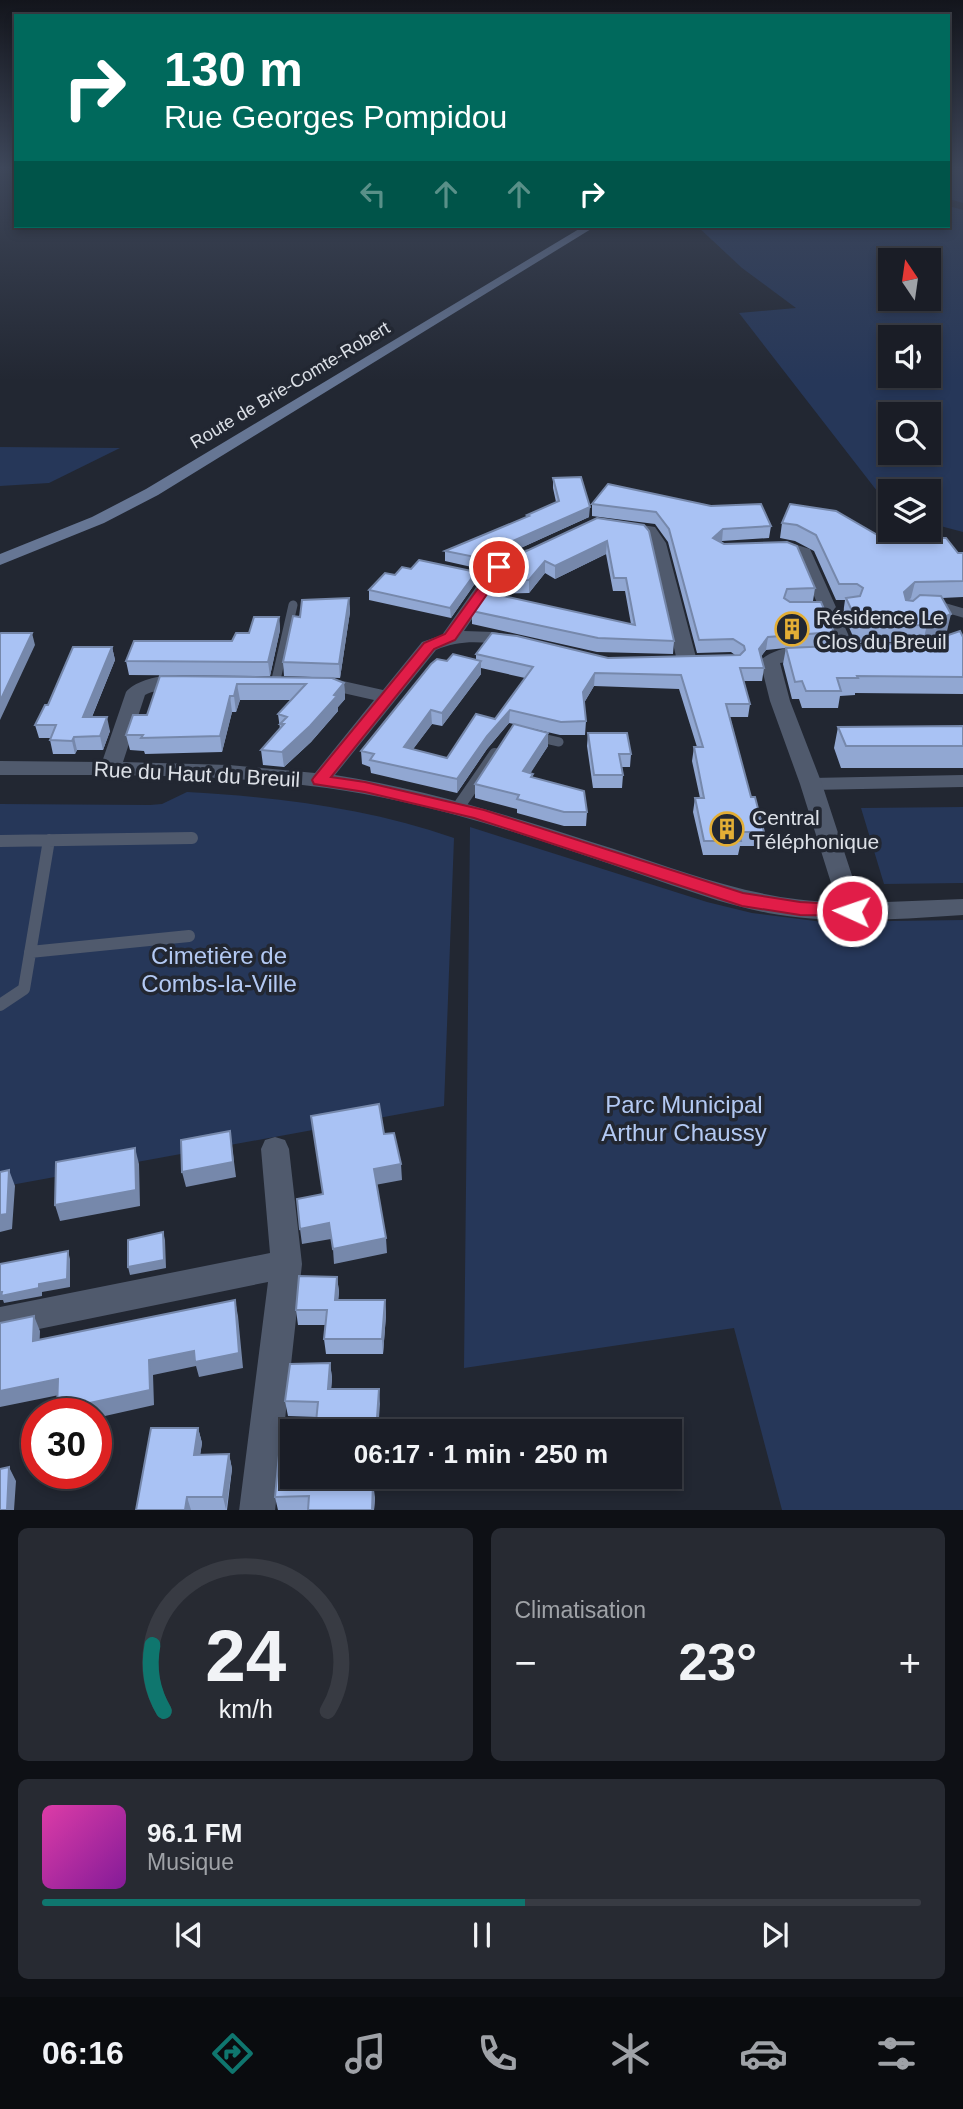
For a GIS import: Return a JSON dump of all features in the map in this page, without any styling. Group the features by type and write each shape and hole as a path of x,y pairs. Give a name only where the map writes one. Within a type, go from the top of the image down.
{"main road":[{"name":"Route de Brie-Comte-Robert","path":"0,560 97,520 152,492 569,239"}],"street":[{"path":"608,525 649,531 658,542 687,662"},
{"path":"450,637 486,577 499,567 547,545"},
{"path":"748,548 787,547 804,553 827,607 853,652 775,656 769,661 780,701 811,784 852,911"},
{"path":"320,780 429,646 450,637 481,635 533,646"},
{"path":"661,662 709,661"},
{"path":"110,769 136,692 152,683 206,684"},
{"path":"268,684 334,685 386,697"},
{"name":"Rue du Haut du Breuil","path":"0,768 224,771 320,780 365,787 497,819 742,900 800,909 852,911 963,908"},
{"path":"257,1510 286,1264 275,1149"},
{"path":"0,1322 286,1264"}],"lane":[{"path":"268,684 293,605"},
{"path":"925,605 937,605 963,613"},
{"path":"523,733 559,742"},
{"path":"457,809 504,741"},
{"path":"811,784 963,781"},
{"path":"0,841 192,838"},
{"path":"0,1005 23,989 49,840"},
{"path":"30,952 189,936"}],"green space":[{"path":"711,239 963,239 963,532 941,526 941,479 878,479 878,492 739,313 796,308 742,268"},
{"path":"0,447 120,448 49,483 0,486"},
{"name":"Cimetière de Combs-la-Ville","path":"187,792 322,806 389,819 454,838 444,1106 0,1187 0,804 150,805 162,804"},
{"path":"963,807 963,883 884,884 861,808"},
{"name":"Parc Municipal Arthur Chaussy","path":"470,827 707,902 752,913 823,922 963,920 963,1510 782,1510 734,1328 464,1368"}],"building":[{"path":"581,477 590,507 492,550 485,559 445,551 559,501 553,478"},
{"path":"608,484 711,506 761,504 771,526 723,529 713,538 724,544 787,542 797,546 815,588 787,589 784,598 790,602 821,602 834,632 768,637 759,649 764,668 740,668 750,704 726,704 751,797 755,797 764,832 739,832 741,841 704,841 695,798 704,798 694,747 703,747 681,675 595,673 583,692 586,721 561,722 510,710 487,736 457,779 370,760 374,754 361,751 431,664 437,659 447,661 453,654 481,661 442,713 431,710 404,747 447,758 476,714 495,719 533,667 476,654 492,633 517,636 608,658 740,655 745,650 744,646 733,639 699,640 669,529 656,512 592,504"},
{"path":"790,504 836,511 878,535 878,542 941,542 941,538 946,538 958,553 963,553 963,581 915,582 904,592 906,600 913,601 920,595 941,596 951,614 927,625 859,626 846,598 860,596 863,588 857,584 839,584 816,535 797,525 782,523"},
{"path":"597,518 644,525 649,531 674,641 598,638 472,611 485,592 635,625 626,578 614,578 607,541 555,566 545,561 529,580 493,581 507,560"},
{"path":"419,560 476,572 450,608 369,590 385,573 395,575 402,567 411,569"},
{"path":"349,598 339,664 283,662 293,616 300,617 302,600"},
{"path":"254,617 279,617 268,662 126,661 134,641 232,641 236,633 249,633"},
{"path":"960,631 963,637 963,677 837,678 841,691 806,691 802,681 795,682 786,648 928,642"},
{"path":"32,633 0,701 0,634"},
{"path":"73,647 112,647 83,717 107,717 100,736 74,737 72,741 50,740 56,725 35,725 45,705 48,705"},
{"path":"160,676 332,678 344,683 334,695 337,696 282,752 261,750 284,724 280,724 287,717 278,714 306,684 237,684 234,696 230,696 220,736 141,738 143,735 126,735 133,715 147,715"},
{"path":"514,724 548,733 523,771 533,774 531,777 584,791 587,812 564,812 517,799 519,795 475,784"},
{"path":"963,726 963,746 846,746 838,727"},
{"path":"588,733 627,733 631,754 619,754 623,775 594,775"},
{"path":"379,1104 384,1134 394,1133 401,1164 374,1169 386,1238 333,1249 329,1223 300,1229 297,1199 323,1194 311,1116"},
{"path":"230,1131 233,1162 182,1172 181,1140"},
{"path":"135,1148 136,1190 55,1205 56,1162"},
{"path":"9,1170 7,1214 0,1215 0,1172"},
{"path":"163,1232 164,1260 128,1267 128,1240"},
{"path":"68,1251 67,1279 39,1284 39,1288 1,1296 0,1264"},
{"path":"299,1276 337,1277 335,1300 385,1300 382,1339 324,1339 327,1310 296,1310"},
{"path":"235,1300 239,1353 195,1362 194,1351 149,1360 150,1390 112,1398 57,1398 58,1379 0,1391 0,1323 34,1316 33,1341"},
{"path":"330,1363 328,1389 379,1389 377,1419 316,1419 318,1402 285,1401 290,1364"},
{"path":"151,1428 198,1428 194,1455 229,1454 223,1497 187,1497 185,1510 136,1510"},
{"path":"279,1455 280,1489 373,1489 372,1510 308,1510 309,1496 275,1497"},
{"path":"9,1467 7,1510 0,1510 0,1469"}],"place":[{"name":"Résidence Le Clos du Breuil","path":"792,629"},
{"name":"Central Téléphonique","path":"727,829"}],"route":[{"path":"499,567 450,637 429,646 320,780 365,787 478,813 742,900 800,909 852,911"}]}
